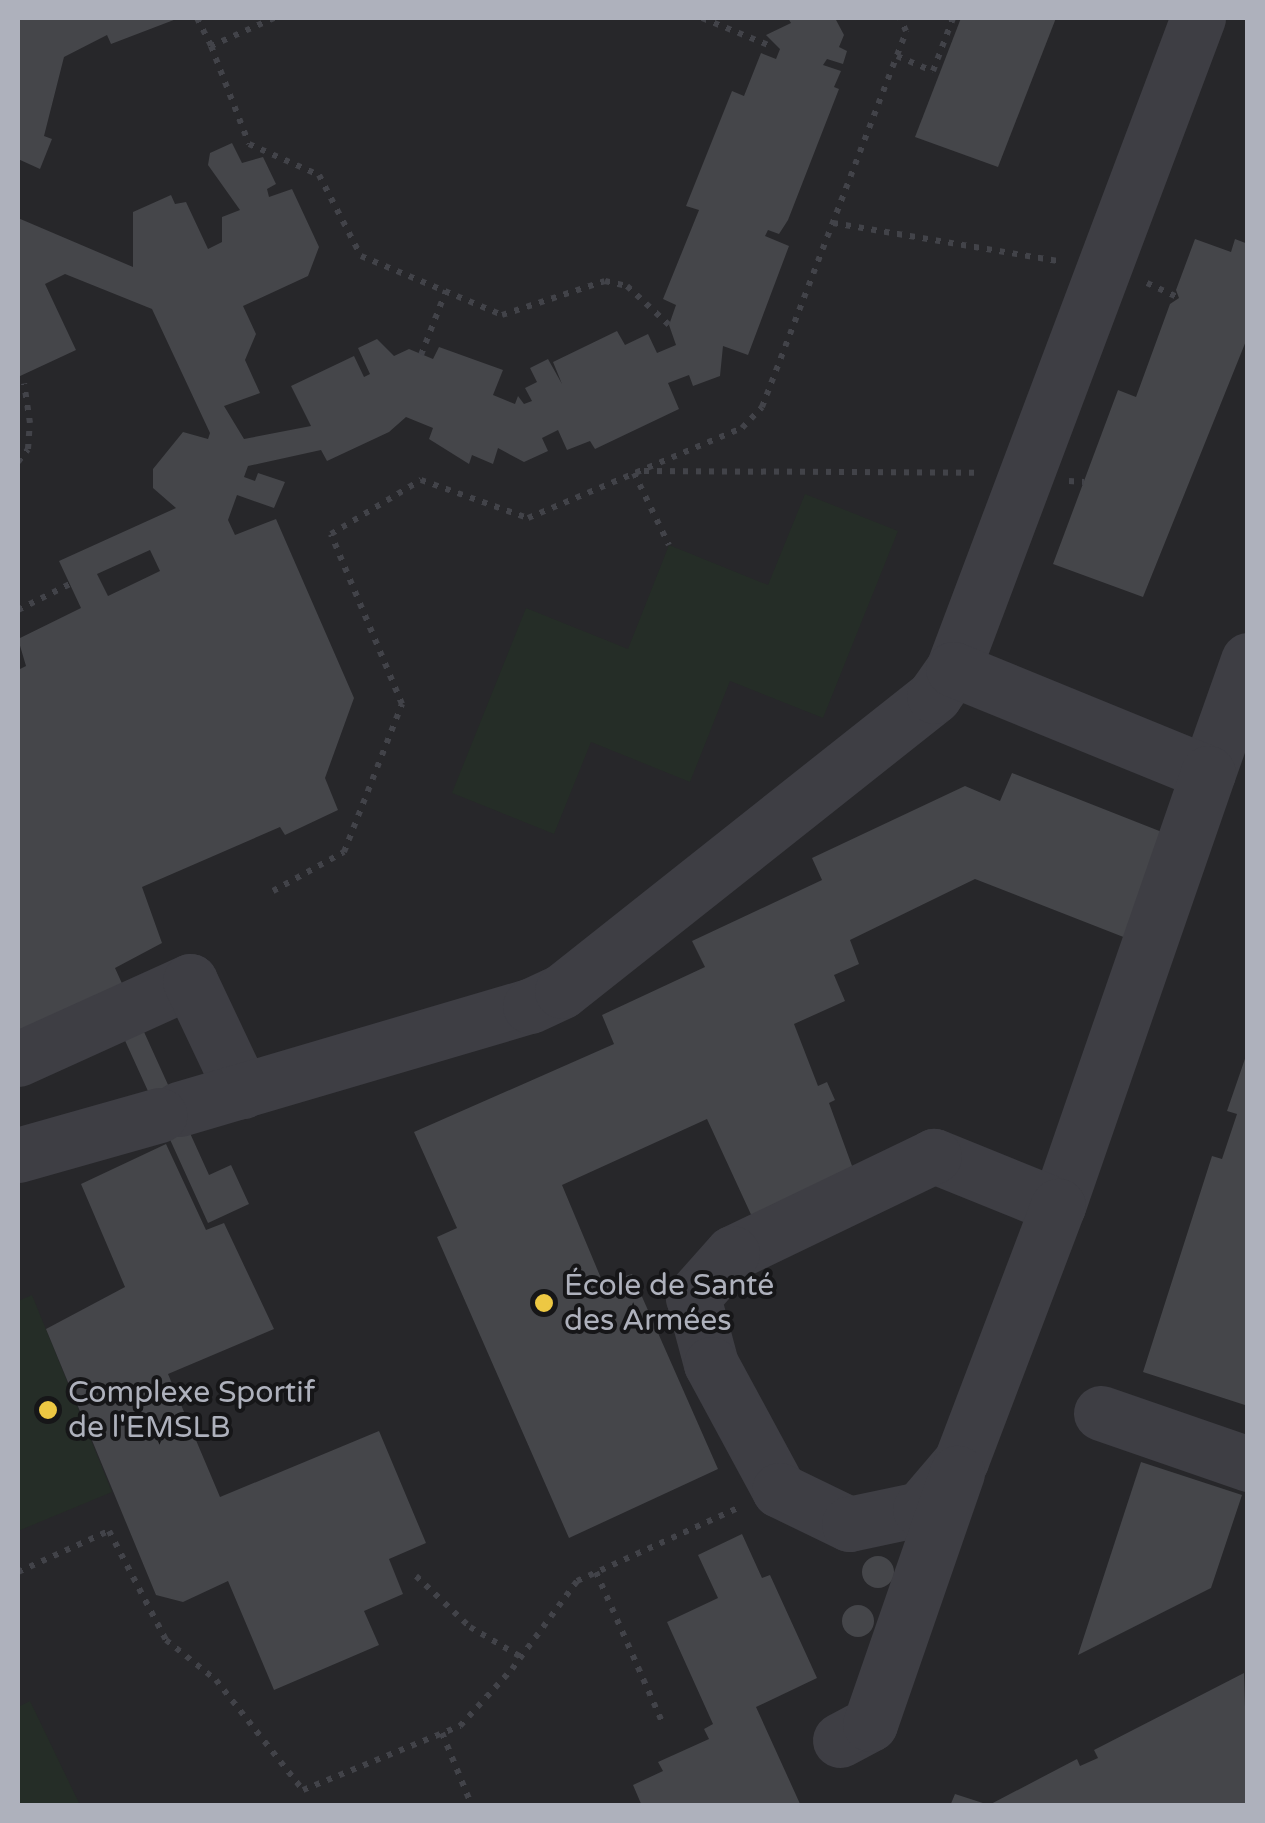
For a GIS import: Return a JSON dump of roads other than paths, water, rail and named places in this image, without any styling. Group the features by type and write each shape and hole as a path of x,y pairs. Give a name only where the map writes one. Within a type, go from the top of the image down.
{"lane":[{"path":"18,1155 530,1006 562,991 934,696 952,669 1198,18"},
{"path":"840,1740 870,1724 961,1461 1058,1206 1248,660"},
{"path":"952,669 1208,773"},
{"path":"18,1059 190,981 242,1090"},
{"path":"961,1461 920,1509 848,1524 779,1490 711,1364 693,1297 732,1253 934,1156 1058,1206"},
{"path":"1101,1413 1248,1464"}],"place":[{"name":"École de Santé des Armées","path":"544,1303"},
{"name":"Complexe Sportif de l'EMSLB","path":"48,1410"}]}
